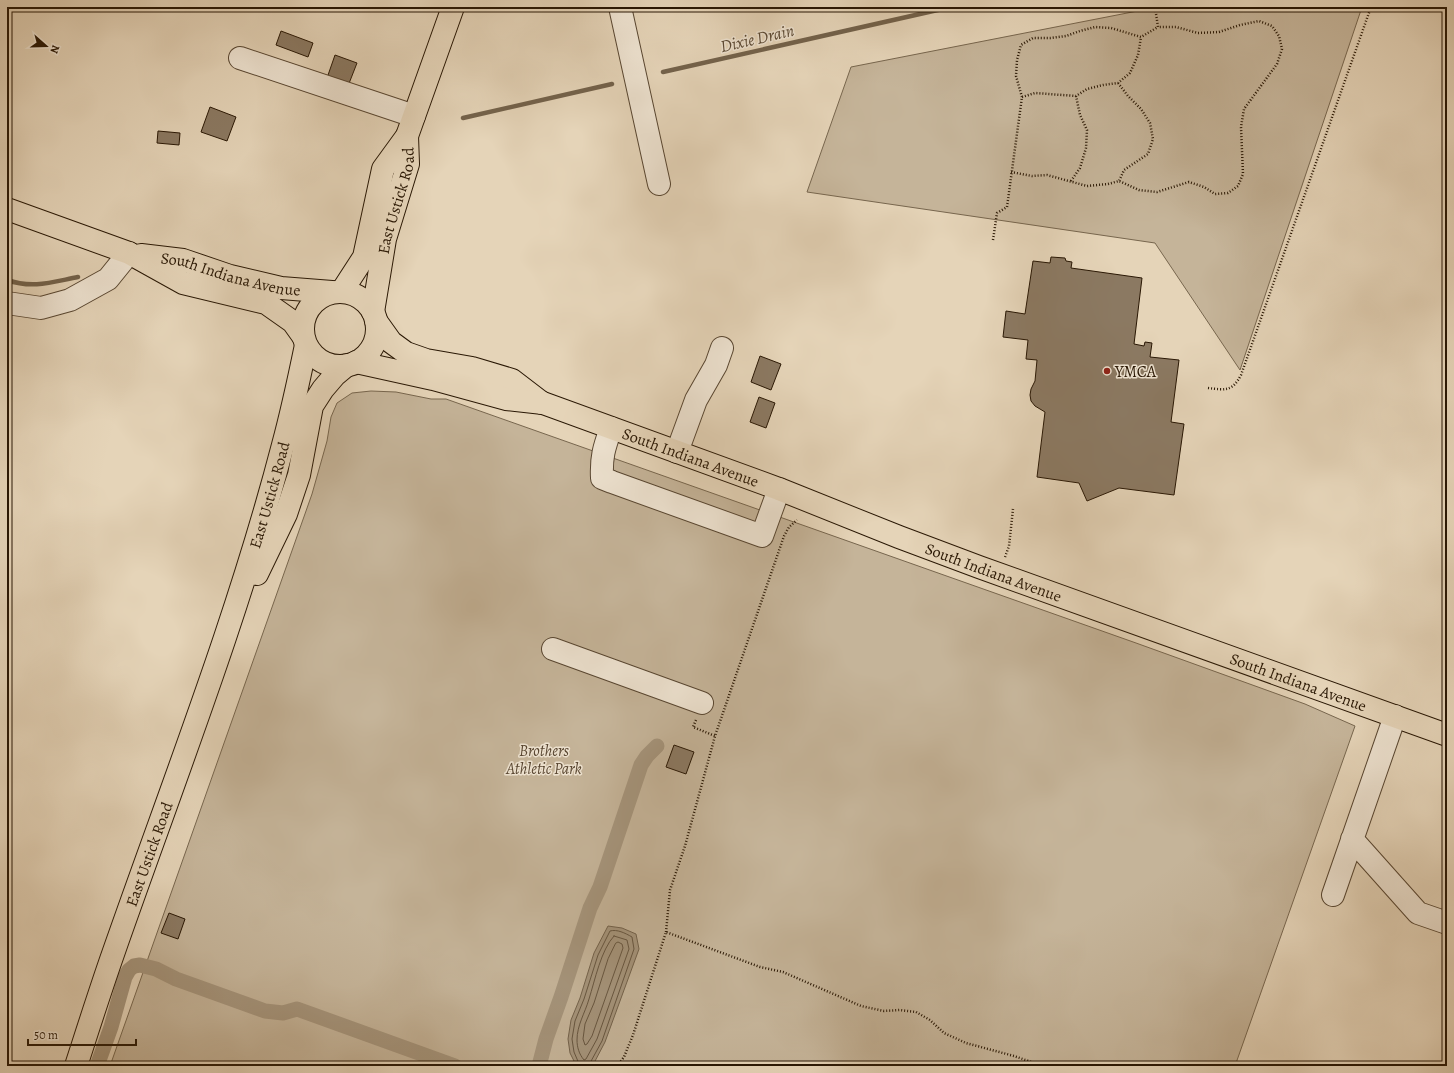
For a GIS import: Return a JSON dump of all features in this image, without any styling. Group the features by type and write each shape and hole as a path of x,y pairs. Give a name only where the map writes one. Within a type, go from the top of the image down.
{"main road":[{"name":"East Ustick Road","path":"337,292 364,257 383,169 407,136 453,7"},
{"name":"East Ustick Road","path":"375,317 385,239 408,164 407,136"},
{"name":"South Indiana Avenue","path":"7,209 129,253 183,283 266,303 293,322 305,341"},
{"name":"South Indiana Avenue","path":"129,253 183,260 230,276 281,288 337,292"},
{"path":"337,292 352,293 360,297 368,304 375,317 376,336 371,349 364,357 351,364 337,366 319,360 312,353 305,341 303,322 309,308 319,298 337,292"},
{"name":"South Indiana Avenue","path":"375,317 391,342 406,353 426,360 472,368 512,380 543,403"},
{"name":"East Ustick Road","path":"76,1066 112,955 180,770 223,643 270,496 284,444 305,341"},
{"name":"East Ustick Road","path":"223,643 286,514 299,475 312,406 322,389 335,375 351,364"},
{"name":"South Indiana Avenue","path":"351,364 433,379 506,399 543,403 779,489 899,537 999,574 1447,734"}],"lane":[{"path":"620,7 659,184"},
{"path":"240,58 414,116"},
{"path":"7,303 41,308 70,300 108,279 129,253"},
{"path":"677,452 696,400 716,365 722,348"},
{"path":"611,428 603,451 602,478 762,536 779,489"},
{"path":"553,650 702,703"},
{"path":"1333,895 1395,716"},
{"path":"1352,839 1418,913 1447,923"}],"path":[{"path":"1155,7 1158,27"},
{"path":"1208,388 1224,390 1232,388 1242,375 1371,7"},
{"path":"993,240 997,214 1007,207 1022,98 1016,76 1016,60 1021,45 1033,38 1066,36 1095,27 1111,28 1141,37 1158,27 1176,27 1198,33 1219,32 1259,21 1272,26 1279,36 1282,50 1277,64 1244,109 1241,127 1244,174 1238,186 1228,193 1215,194 1204,187 1189,182 1157,192 1139,190 1119,182 1087,186 1048,175 1032,176 1012,172"},
{"path":"1022,98 1035,93 1076,96 1087,89 1118,83 1130,73 1138,55 1141,37"},
{"path":"1118,83 1141,109 1150,123 1153,139 1148,154 1124,170 1119,182"},
{"path":"1071,181 1080,168 1086,148 1087,130 1080,115 1076,96"},
{"path":"999,574 1009,546 1013,509"},
{"path":"617,1066 624,1057 633,1035 666,932 670,890 685,846 715,736 784,536 789,527 797,520"},
{"path":"702,703 693,728 715,736"},
{"path":"666,932 760,967 783,972 861,1006 884,1010 916,1012 930,1020 944,1033 966,1043 1014,1056 1043,1066"},
{"path":"1203,1066 1205,1062"}],"green space":[{"path":"1158,7 1362,7 1240,370 1155,243 807,192 851,67"},
{"name":"Brothers Athletic Park","path":"371,391 396,392 431,399 446,399 1136,643 1305,704 1355,726 1235,1066 110,1066 312,494 327,441 331,417 337,403 352,393"}],"water":[{"path":"608,926 622,928 636,934 639,949 605,1042 593,1065 578,1066 570,1053 568,1039 571,1020 580,998 594,953"}],"building":[{"path":"281,31 313,43 308,57 276,45"},
{"path":"335,55 357,63 348,86 327,78"},
{"path":"210,107 236,117 227,141 201,132"},
{"path":"158,131 180,133 179,145 157,143"},
{"name":"YMCA","path":"1051,257 1065,258 1066,261 1072,262 1071,268 1142,278 1134,344 1144,346 1145,342 1152,343 1150,357 1179,360 1171,422 1184,424 1174,495 1119,488 1087,501 1079,483 1037,477 1045,412 1035,406 1031,401 1030,395 1035,381 1037,360 1026,359 1028,340 1003,337 1006,311 1025,314 1033,261 1050,263"},
{"path":"760,356 781,364 771,390 751,382"},
{"path":"759,397 775,403 766,428 750,422"},
{"path":"674,745 694,752 686,774 666,767"},
{"path":"169,913 185,919 178,939 161,933"},
{"path":"1447,1049 1447,1066 1441,1066"}],"waterway":[{"name":"Dixie Drain","path":"663,72 951,7"},
{"name":"Dixie Drain","path":"463,118 612,84"},
{"name":"Dixie Drain","path":"7,280 16,283 42,284 78,277"},
{"path":"539,1066 546,1039 590,908 600,887 641,765 647,756 657,746"},
{"path":"97,1066 111,1027 125,977 129,970 134,966 140,965 156,969 176,979 265,1011 283,1013 297,1009 455,1066"}],"place":[{"name":"YMCA","path":"1107,371"}]}
